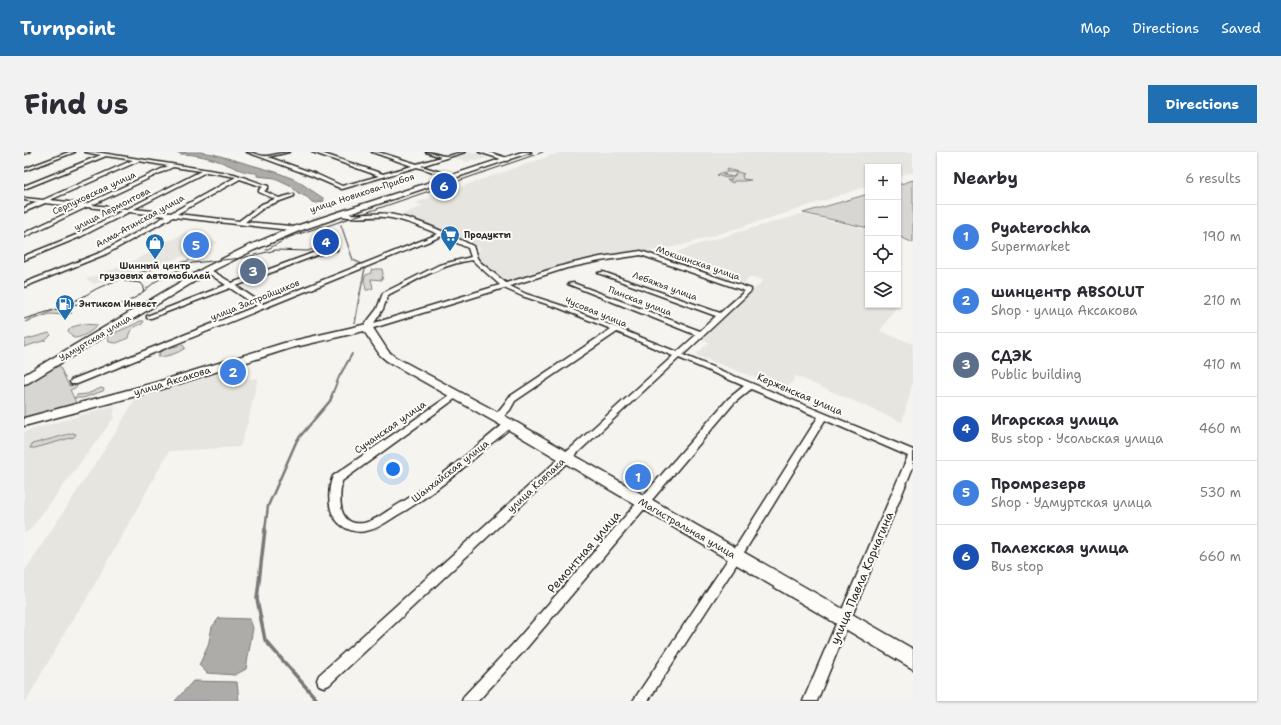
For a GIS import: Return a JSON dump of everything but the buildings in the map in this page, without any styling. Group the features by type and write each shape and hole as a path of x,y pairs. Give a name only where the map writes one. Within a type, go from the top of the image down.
{"main road":[{"name":"улица Новикова-Прибоя","path":"228,259 296,229 518,152"},
{"name":"улица Новикова-Прибоя","path":"214,260 290,228 504,158 528,152"},
{"name":"Удмуртская улица","path":"24,380 228,259"},
{"name":"Удмуртская улица","path":"24,372 214,260"}],"street":[{"path":"24,153 28,152"},
{"path":"24,170 73,152"},
{"path":"87,152 240,177 266,187 261,191 278,199"},
{"path":"249,152 314,175 342,188 463,152"},
{"path":"265,157 286,152"},
{"path":"314,152 384,176"},
{"path":"374,152 448,176"},
{"path":"428,152 445,157"},
{"path":"482,152 504,158"},
{"path":"24,188 107,155"},
{"path":"24,210 138,160"},
{"name":"Серпуховская улица","path":"24,235 172,165"},
{"name":"улица Лермонтова","path":"24,258 72,239 205,171"},
{"name":"Алма-Атинская улица","path":"24,285 104,253 171,214 240,177"},
{"path":"241,222 256,210 278,199 292,195"},
{"path":"24,199 290,228"},
{"path":"340,214 349,216 392,216 442,234"},
{"name":"Чусовая улица","path":"442,234 471,247 474,258 506,286 524,295 616,329 678,355"},
{"name":"улица Застройщиков","path":"74,382 442,234"},
{"path":"149,317 315,254 335,249"},
{"name":"Мокшинская улица","path":"506,286 600,258 641,253 749,290"},
{"path":"367,327 380,310 385,294 425,274 463,258 474,258"},
{"path":"208,270 234,286 263,307"},
{"name":"Лебяжья улица","path":"601,273 722,316"},
{"name":"Пинская улица","path":"571,284 701,334"},
{"path":"367,327 506,286"},
{"name":"улица Ковпака","path":"324,680 749,290"},
{"name":"Магистральная улица","path":"367,327 384,353 391,359 456,394 566,457 913,660"},
{"name":"улица Аксакова","path":"24,422 158,386 288,345 367,327"},
{"name":"Шанхайская улица","path":"368,526 401,509 424,494 503,421 507,408 512,399 616,329"},
{"name":"Керженская улица","path":"678,355 913,455"},
{"name":"Ремонтная улица","path":"469,701 519,647 731,401 750,385"},
{"name":"Сучанская улица","path":"368,526 354,527 341,520 335,509 334,499 337,479 456,394"},
{"path":"640,701 736,556 823,416"},
{"name":"улица Павла Корчагина","path":"810,701 913,455"}],"shaded area":[{"path":"175,152 201,152 213,154 276,172 296,180 323,198 324,201 317,203 312,202 307,197 298,193 290,185 275,178 257,176 256,173 240,170 209,158"},
{"path":"469,152 489,157 477,161 471,159 469,160 471,161 468,162 453,157"},
{"path":"561,152 913,152 913,173 901,175 901,164 865,164 865,187 683,245 657,250 599,256 510,283 480,262 475,255 476,252 481,249 400,215 423,206 415,203"},
{"path":"728,169 744,174 742,175 743,179 751,180 734,181 733,183 727,180 732,180 730,177 726,178 717,175 723,172 726,174 723,175 733,177 736,174 735,172 726,172"},
{"path":"913,180 913,243 901,237 901,184"},
{"path":"865,195 865,227 803,213"},
{"path":"801,214 865,229 865,308 895,308 880,331 913,344 913,382 902,422 796,376 785,391 763,382 764,381 696,355 709,342 703,339 764,280 754,277 749,278 742,286 660,258 702,243"},
{"path":"186,232 201,234 219,243 172,260 95,284 86,279 122,266 156,250 163,241 171,240"},
{"path":"382,269 382,280 371,279 373,288 366,290 364,279 366,275 371,273 371,270"},
{"path":"65,307 64,310 67,310 65,313 72,313 63,315 50,314 25,322 56,309"},
{"path":"140,321 144,321 142,324 132,329 128,338 117,343 109,342 108,338"},
{"path":"83,324 98,325 87,334 74,338 68,331 72,327"},
{"path":"49,333 51,335 46,340 24,347 24,340"},
{"path":"183,345 185,348 179,352 157,357 160,354 159,352 166,348"},
{"path":"59,365 69,386 76,384 77,387 70,390 77,406 24,417 24,385"},
{"path":"242,367 248,379 258,378 240,447 169,451 83,605 75,615 26,701 24,701 24,572 116,432 136,397"},
{"path":"101,388 104,389 103,391 83,398 74,398 77,395 87,394"},
{"path":"115,406 113,419 30,530 24,533 24,432"},
{"path":"73,433 76,434 74,437 35,448 30,448 32,444"},
{"path":"219,618 250,619 253,628 246,669 235,675 207,673 199,665 208,646 212,627"},
{"path":"193,681 237,682 239,701 175,701"}],"waterway":[{"path":"321,202 326,210"},
{"path":"341,225 353,260 362,264"},
{"path":"360,294 365,268"},
{"path":"355,322 360,293"},
{"path":"331,397 339,377 352,354"},
{"path":"265,530 268,506 297,440 330,401 332,396"},
{"path":"265,529 257,599 265,640 318,701"}],"tram line":[{"path":"143,292 156,281 192,263 242,258 276,250 307,251 321,247 326,242 319,232 324,227 543,152"},
{"path":"266,250 290,237 323,226"},
{"path":"72,302 101,287 125,278 189,261"},
{"path":"124,281 141,283 144,287 143,292"},
{"path":"24,319 73,304 106,307 125,303 143,292"}],"place":[{"name":"Палехская улица","path":"444,186"},
{"name":"Игарская улица","path":"326,242"},
{"name":"Промрезерв","path":"196,245"},
{"name":"Продукты","path":"450,252"},
{"name":"Шинный центр грузовых автомобилей","path":"155,260"},
{"name":"СДЭК","path":"253,271"},
{"name":"Энтиком Инвест","path":"65,321"},
{"name":"шинцентр ABSOLUT","path":"233,372"},
{"name":"Pyaterochka","path":"638,477"}]}
